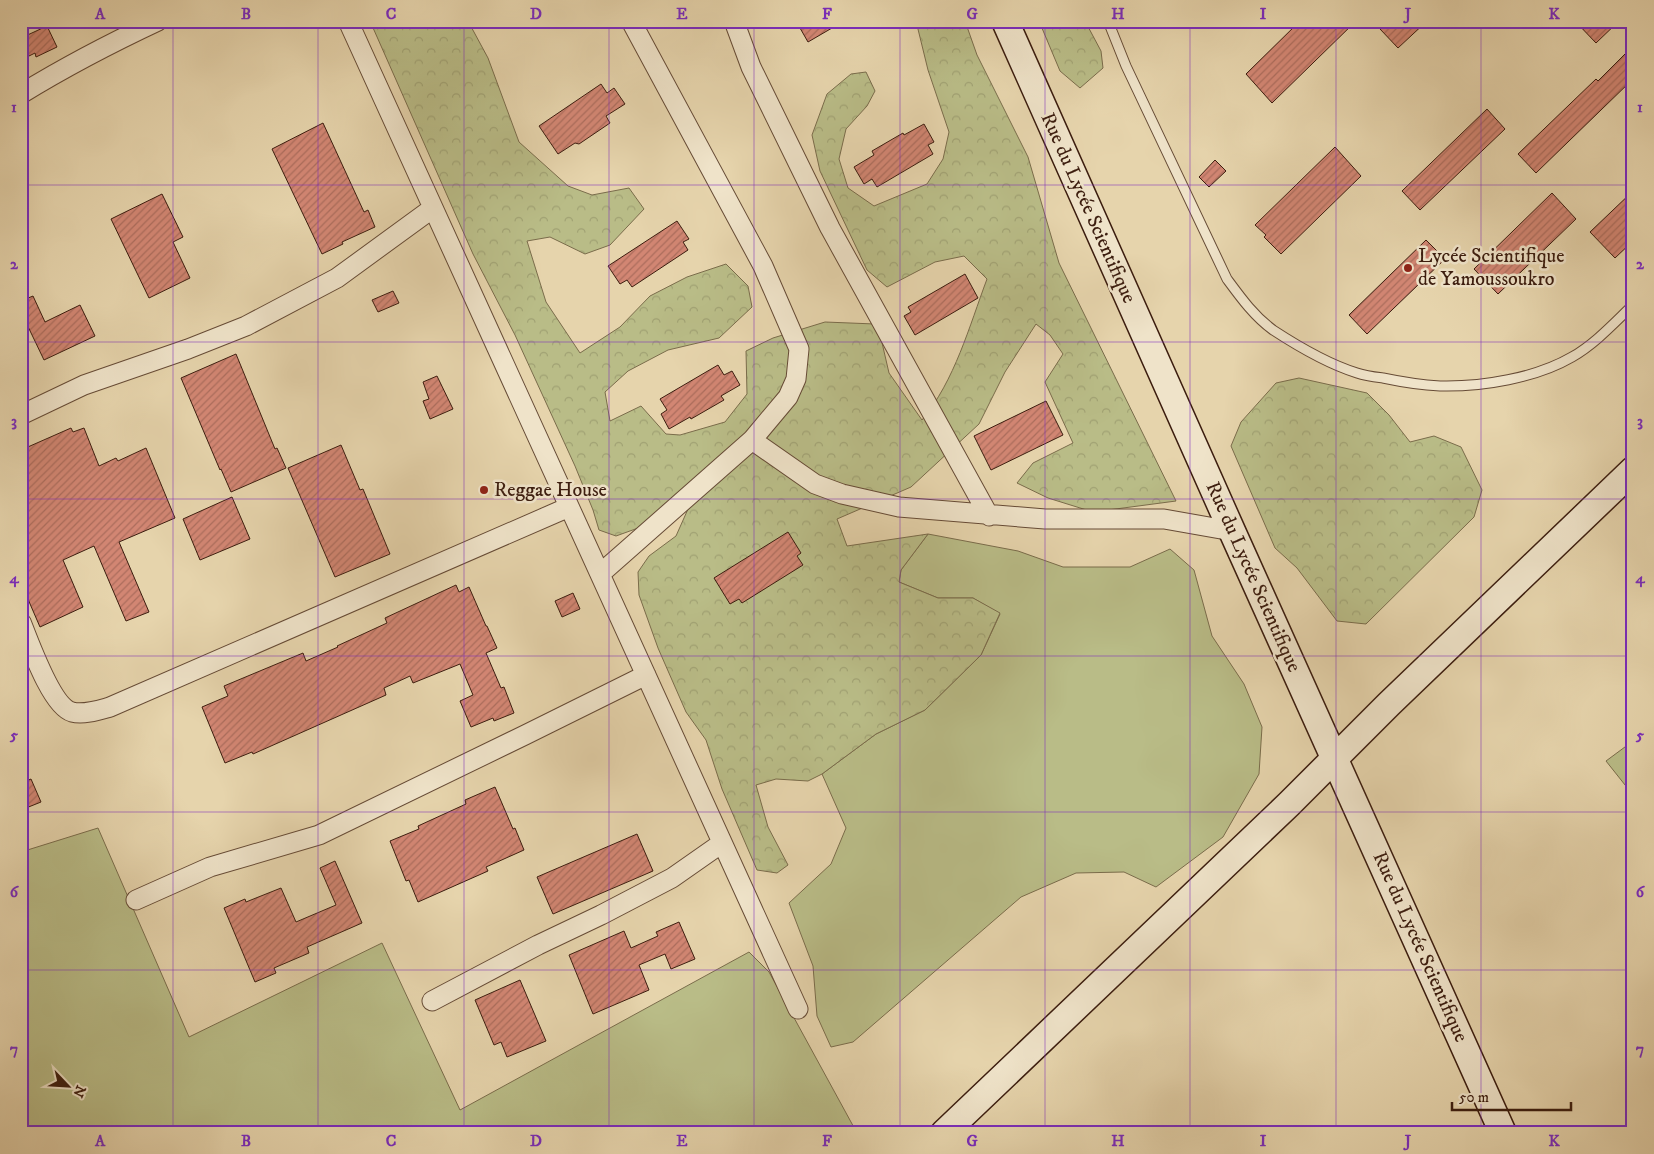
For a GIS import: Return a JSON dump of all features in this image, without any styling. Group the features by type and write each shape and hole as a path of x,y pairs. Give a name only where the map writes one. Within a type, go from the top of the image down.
{"street":[{"path":"21,94 53,74 158,21"},
{"path":"348,21 798,1009"},
{"path":"600,574 752,440 788,397 796,379 799,349 763,266 630,21"},
{"path":"734,21 751,67 830,228 989,516"},
{"name":"Rue du Lycée Scientifique","path":"1005,21 1503,1133"},
{"path":"21,415 84,385 188,349 246,326 337,278 433,208"},
{"path":"752,440 815,484 842,494 899,507 1045,520 1164,519 1232,531"},
{"path":"944,1133 1289,804 1633,470"},
{"path":"21,622 48,686 60,703 71,712 91,711 110,707 569,507"},
{"path":"136,900 210,867 319,835 525,736 646,675"},
{"path":"432,1001 672,878 722,843"}],"lane":[{"path":"1108,21 1126,66 1227,279 1246,306 1272,329 1329,362 1358,374 1413,384 1442,386 1489,383 1511,379 1556,364 1573,356 1592,342 1633,305"}],"green space":[{"path":"370,21 468,21 488,58 519,142 568,186 592,195 629,188 644,209 610,245 585,254 550,237 527,241 546,302 580,353 620,327 650,296 687,277 726,264 748,286 752,307 719,338 668,350 628,371 605,392 610,421 641,406 666,434 680,435 725,422 747,394 746,351 773,338 825,322 875,324 880,334 889,373 922,420 934,404 944,388 960,352 987,279 964,256 935,262 887,287 867,270 820,171 812,135 827,94 851,74 866,72 875,91 867,106 846,129 839,159 848,188 874,206 927,184 943,159 949,132 928,70 916,21 965,21 977,55 1028,157 1059,263 1176,501 1093,512 1048,498 1017,483 1033,463 1073,443 1045,382 1063,354 1050,335 1036,324 1005,372 979,424 911,487 837,519 847,546 928,534 901,570 899,582 938,598 973,598 1000,613 981,655 925,710 876,734 822,774 808,781 776,779 756,785 768,827 788,865 777,873 757,870 722,789 706,740 686,712 658,648 639,595 638,572 649,556 676,536 688,509 672,500 641,527 616,536 599,530 575,466 515,335 473,254"},
{"path":"1039,21 1085,21 1101,51 1103,68 1080,88 1060,71"},
{"path":"1299,378 1367,393 1389,415 1410,442 1434,436 1461,447 1482,490 1474,517 1366,624 1337,621 1297,568 1275,548 1231,446 1241,422 1276,383"},
{"path":"928,534 1018,551 1063,567 1130,567 1170,549 1194,570 1212,636 1244,684 1262,727 1259,774 1223,837 1156,887 1124,872 1076,873 1021,897 853,1042 831,1047 817,1016 813,966 789,903 831,864 846,828 822,774 876,734 925,710 981,655 1000,614 973,598 938,598 899,582 901,570"},
{"path":"1633,741 1633,795 1606,761"},
{"path":"98,828 189,1037 382,943 460,1110 749,952 769,972 857,1133 21,1133 21,852"}],"building":[{"path":"796,21 844,21 808,42"},
{"path":"1300,21 1356,21 1272,103 1246,74"},
{"path":"1389,21 1427,21 1398,48 1380,29"},
{"path":"1575,21 1619,21 1596,43"},
{"path":"47,26 57,47 36,57 35,53 21,60 21,38"},
{"path":"1633,46 1633,79 1536,173 1518,154 1596,79 1598,81"},
{"path":"601,84 607,93 614,88 625,104 606,116 610,123 579,144 575,143 558,154 539,126"},
{"path":"1487,109 1505,129 1420,210 1402,191"},
{"path":"323,123 364,212 368,210 375,227 342,242 343,244 322,254 272,149"},
{"path":"924,124 934,142 928,145 933,154 877,187 872,179 864,184 854,167 874,155 872,151 903,133 904,135"},
{"path":"1335,147 1361,176 1281,254 1264,237 1266,235 1255,225"},
{"path":"1215,160 1226,171 1209,187 1199,177"},
{"path":"1633,191 1633,241 1615,258 1590,232"},
{"path":"1552,193 1576,219 1498,294 1474,269"},
{"path":"162,194 183,237 173,242 190,278 149,298 111,219"},
{"path":"677,221 689,239 683,242 688,250 632,287 627,280 620,284 608,266"},
{"path":"1426,240 1445,259 1367,334 1349,315"},
{"path":"965,274 978,298 915,335 904,316 911,312 908,307"},
{"path":"393,291 399,303 378,312 372,300"},
{"path":"33,296 45,322 80,305 95,336 44,360 21,312 21,301"},
{"path":"236,354 275,449 277,448 286,468 231,492 181,378"},
{"path":"718,365 724,375 732,371 740,385 721,396 724,400 669,429 661,414 667,410 660,399"},
{"path":"437,376 453,409 430,419 423,401 429,399 423,382"},
{"path":"1046,401 1063,435 991,470 974,436"},
{"path":"71,428 73,432 84,428 99,466 116,458 118,461 146,448 175,518 119,542 149,612 126,621 94,546 63,560 83,607 40,627 21,583 21,450"},
{"path":"341,445 360,490 363,489 390,554 335,577 288,468"},
{"path":"232,497 250,539 200,560 183,519"},
{"path":"788,532 801,553 797,556 803,565 742,603 739,599 730,604 714,578"},
{"path":"456,585 459,592 469,587 497,648 486,653 501,688 504,687 514,713 494,721 493,718 471,727 460,701 473,695 460,664 413,683 410,676 384,688 386,695 253,754 252,752 225,763 202,707 228,696 224,686 303,653 306,661 387,623 385,618"},
{"path":"573,593 580,609 562,617 555,601"},
{"path":"31,779 41,802 21,810 21,783"},
{"path":"495,787 524,850 486,867 488,871 418,902 409,880 406,881 390,841 419,829 418,826 466,804 465,800"},
{"path":"637,834 653,871 553,914 537,877"},
{"path":"335,861 362,923 307,947 309,953 274,968 276,973 255,982 224,908 245,899 246,902 281,888 296,922 336,905 320,868"},
{"path":"679,922 695,959 671,969 665,954 639,965 649,990 593,1014 569,955 624,931 631,948 658,936 656,932"},
{"path":"520,980 546,1041 507,1057 501,1042 494,1045 475,1000"}],"place":[{"name":"Lycée Scientifique de Yamoussoukro","path":"1408,268"},
{"name":"Reggae House","path":"484,490"}]}
